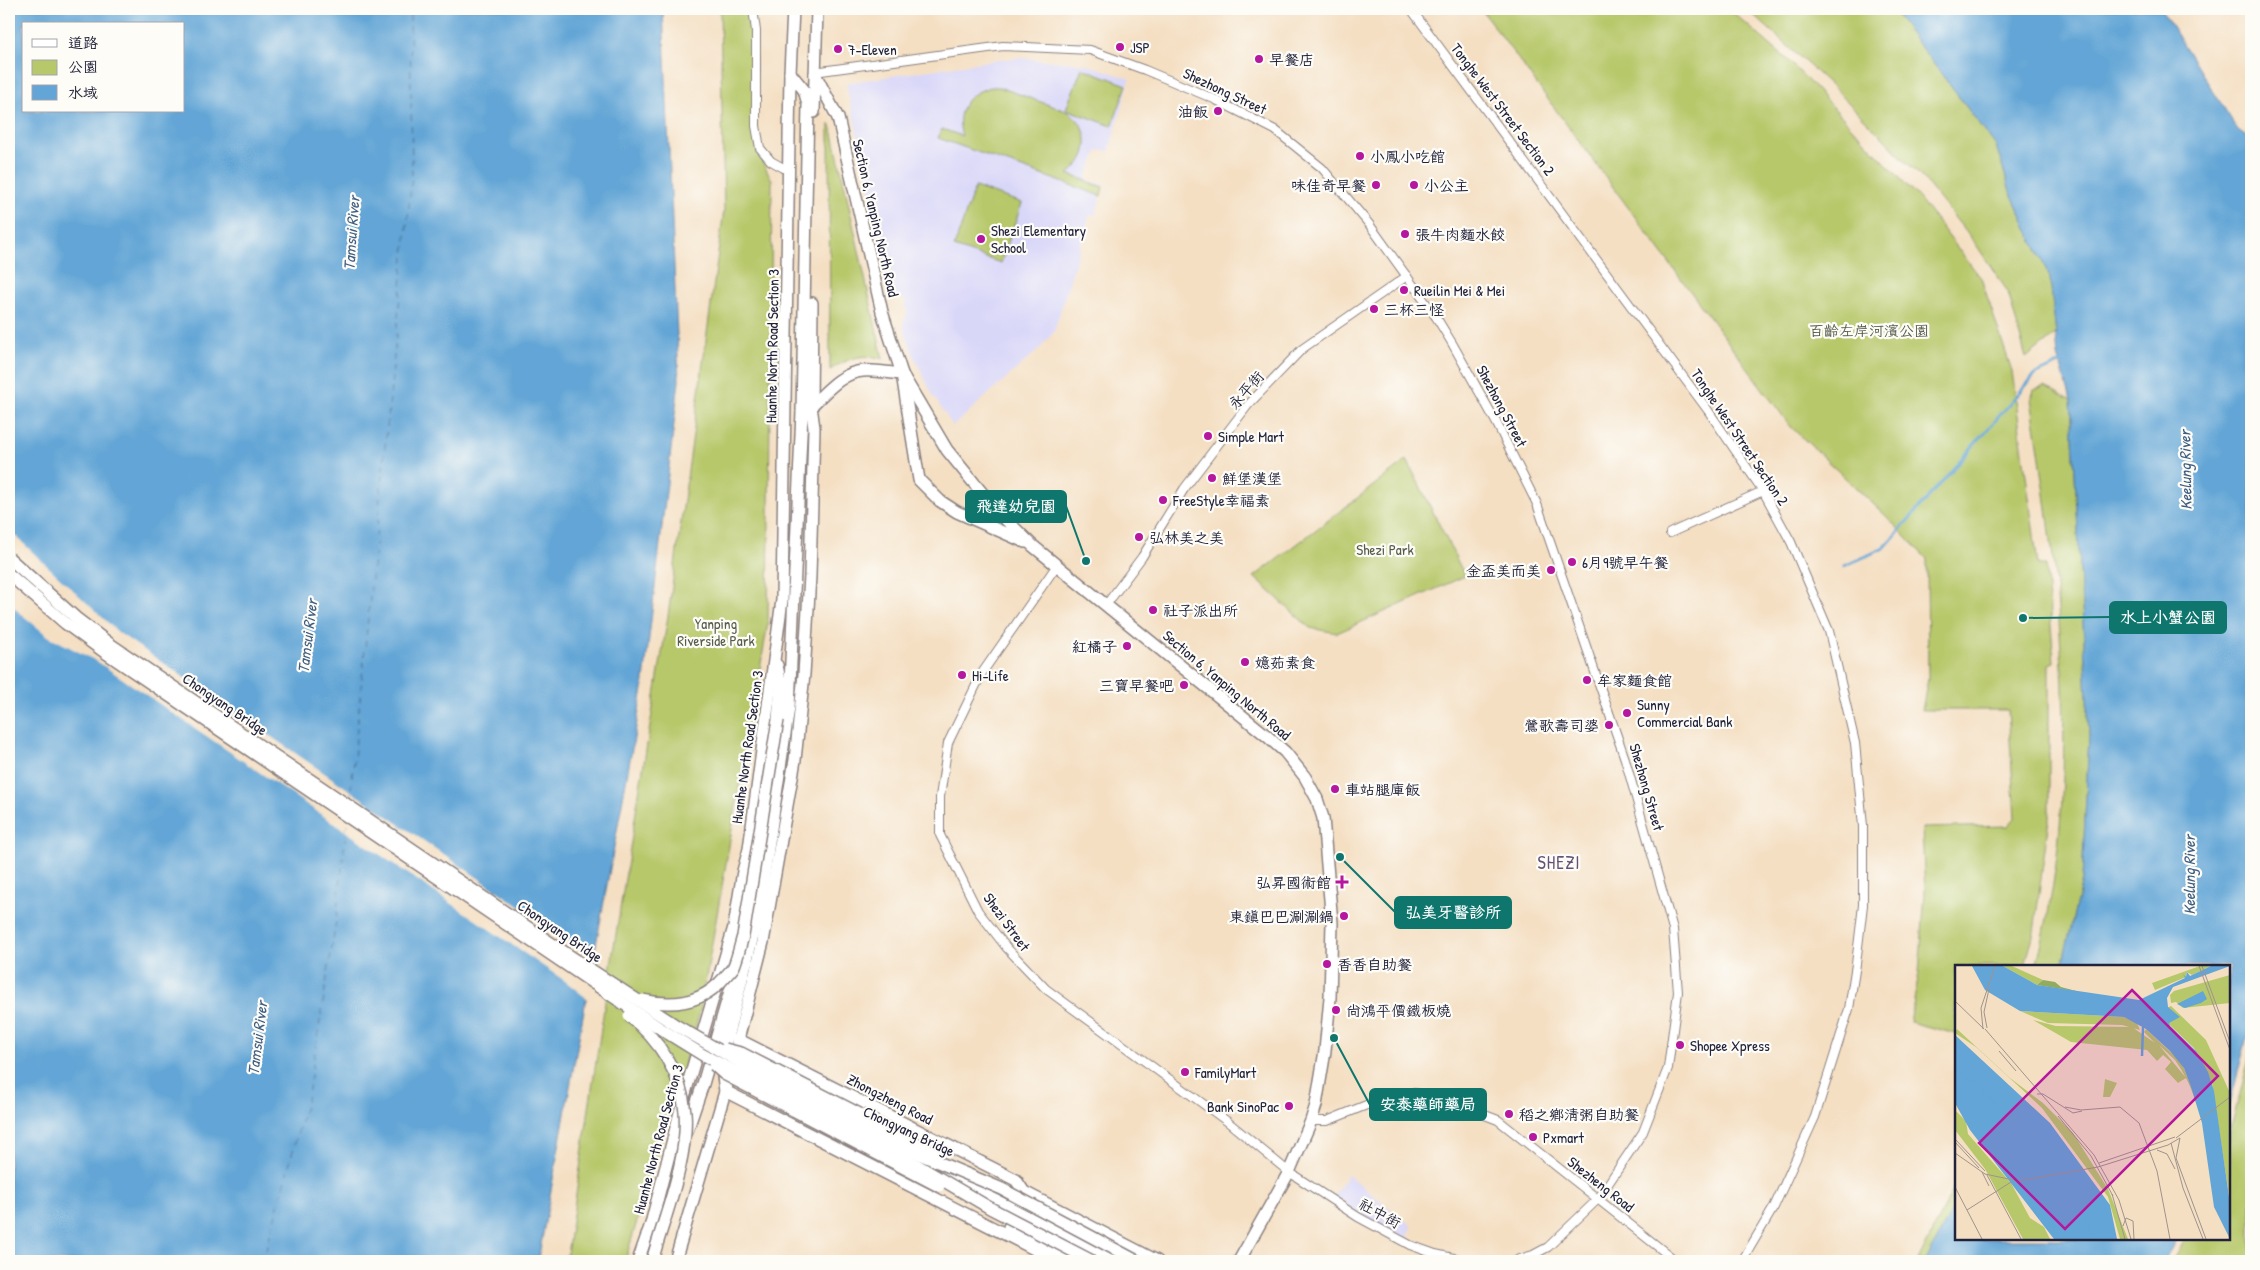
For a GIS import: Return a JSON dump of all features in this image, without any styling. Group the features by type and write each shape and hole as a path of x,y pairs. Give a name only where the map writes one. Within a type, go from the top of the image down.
{"main road":[{"name":"Huanhe North Road Section 3","path":"638,1261 651,1224 684,1097 734,927 742,872 749,849 776,655 784,556 790,73 794,9"},
{"path":"675,1261 732,1066 737,1039 763,942 796,750 804,674 810,576 814,428 811,406 814,72 817,9"},
{"path":"790,73 814,72"},
{"name":"Section 6, Yanping North Road","path":"814,72 838,118 882,312 902,374 918,480 940,501 957,512 1033,546"},
{"path":"725,1091 721,1060 758,916 789,708 802,412 808,104 804,90 790,73"},
{"path":"811,406 840,380 851,374 862,371 902,374"},
{"name":"Section 6, Yanping North Road","path":"902,374 950,453 996,510 1033,546 1272,740 1305,777 1317,800 1326,834 1332,924 1328,1031 1316,1105 1289,1172 1238,1261"},
{"name":"Chongyang Bridge","path":"9,558 70,612 110,644 634,998 709,1044 834,1112 919,1154 1002,1189 1137,1261"},
{"name":"Chongyang Bridge","path":"9,575 66,623 106,653 637,1014 703,1055 917,1165 990,1208 1092,1261"},
{"path":"634,998 659,1004 685,1002 700,998 715,988 733,968 743,936 778,720 781,685 776,655"},
{"path":"651,1224 663,1202 703,1084 720,1020 739,961 750,872 749,849"},
{"path":"565,965 636,1021 668,1059 679,1083 685,1112 684,1142 652,1261"},
{"path":"684,1097 703,1084 737,1039"},
{"name":"Zhongzheng Road","path":"737,1039 1016,1180 1024,1192 1153,1260"},
{"path":"709,1044 741,1053 991,1182 1024,1192"},
{"path":"703,1055 724,1074 1001,1219 1009,1227 1044,1245 1069,1261"},
{"path":"721,1060 1114,1261"},
{"path":"725,1091 1042,1253 1051,1251"}],"street":[{"path":"753,9 756,31 756,126 760,148 771,161 789,171"},
{"name":"Tonghe West Street Section 2","path":"1411,9 1685,379 1763,491 1791,542 1829,631 1851,718 1863,826 1864,905 1849,1009 1815,1117 1774,1207 1742,1261"},
{"name":"Shezhong Street","path":"814,72 1003,46 1090,50 1197,92 1275,130 1322,168 1369,224 1407,276 1452,343 1496,422 1536,504 1624,757 1673,929 1678,992 1668,1068 1643,1132 1598,1199"},
{"name":"永平街","path":"1106,605 1142,557 1184,490 1248,405 1302,349 1407,276"},
{"path":"1670,533 1763,491"},
{"name":"Shezi Street","path":"1057,565 996,651 948,743 940,797 940,835 978,911 1026,970 1046,989 1228,1122 1289,1172"},
{"name":"Shezheng Road","path":"1311,1121 1327,1121 1374,1102 1398,1095 1414,1093 1443,1099 1498,1120 1676,1261"},
{"name":"社中街","path":"1289,1172 1358,1218 1410,1245 1435,1254 1466,1261"},
{"path":"1513,1261 1533,1256 1548,1247 1598,1199"}],"shaded area":[{"name":"Shezi Elementary School","path":"1019,58 1086,64 1130,79 1109,152 1098,151 1086,177 1088,180 1104,185 1095,216 1090,214 1054,332 1039,349 953,426 933,396 913,354 903,326 908,309 904,307 906,300 894,296 887,263 882,256 879,243 880,234 846,83"},
{"path":"1348,1175 1412,1226 1406,1241 1333,1197"}],"green space":[{"name":"Yanping Riverside Park","path":"720,9 754,9 757,152 772,180 768,623 700,1012 625,1261 566,1261 607,989 668,616 724,210"},
{"name":"百齡左岸河濱公園","path":"1481,9 1729,9 1792,64 1918,197 1981,278 2012,371 2038,565 2046,565 2054,662 2049,664 2049,818 2034,932 2025,965 1955,965 1955,1034 1910,1022 1919,973 1925,893 1922,828 2008,826 2015,818 2008,710 1922,710 1928,679 1927,559 1886,516 1791,427"},
{"path":"1747,9 1892,9 1996,146 2010,191 2050,278 2056,334 2026,358 2008,292 1975,243 1926,182 1837,91"},
{"path":"1082,68 1127,85 1112,126 1066,109"},
{"path":"992,87 999,87 1066,111 1075,117 1085,133 1085,151 1082,159 1068,174 1103,187 1101,196 938,138 942,129 962,136 960,118 965,104 976,93"},
{"path":"829,125 831,125 883,359 868,356 856,358 830,370"},
{"path":"975,187 1022,203 1001,263 954,247"},
{"path":"2045,387 2071,400 2089,735 2082,880 2062,965 2036,965 2051,896 2060,826 2064,755 2063,683 2058,612 2042,469 2031,399 2034,390"},
{"name":"Shezi Park","path":"1407,460 1465,576 1337,633 1310,628 1254,577"},
{"path":"2251,1052 2251,1261 2173,1261 2184,1240 2230,1240 2230,1131"},
{"path":"1955,1185 1955,1205 1926,1261 1918,1261"}],"water":[{"name":"Tamsui River","path":"16,9 663,9 679,381 643,689 538,1261 9,1261 9,113"},
{"name":"Keelung River","path":"1892,9 2161,9 2238,130 2251,139 2251,1021 2230,1104 2230,965 2062,965 2082,880 2089,735 2071,400 2058,356 2050,278 2010,191 1996,146"},
{"path":"1955,1205 1955,1240 2176,1240 2165,1261 1926,1261"}],"pier":[{"path":"9,530 119,633 575,944 597,956 589,1000 565,981 98,662 48,636 9,603"}],"waterway":[{"path":"1844,566 1884,548 2035,375 2064,362"}],"ferry route":[{"path":"350,799 412,176 410,9"},
{"path":"263,1261 308,1095 336,922 347,823"}],"place":[{"name":"JSP","path":"1120,47"},
{"name":"7-Eleven","path":"838,49"},
{"name":"早餐店","path":"1259,59"},
{"name":"油飯","path":"1218,111"},
{"name":"小鳳小吃館","path":"1360,156"},
{"name":"味佳奇早餐","path":"1376,185"},
{"name":"小公主","path":"1414,185"},
{"name":"張牛肉麵水餃","path":"1405,234"},
{"name":"Shezi Elementary School","path":"981,239"},
{"name":"Rueilin Mei & Mei","path":"1404,290"},
{"name":"三杯三怪","path":"1374,309"},
{"name":"Simple Mart","path":"1208,436"},
{"name":"鮮堡漢堡","path":"1212,478"},
{"name":"FreeStyle幸福素","path":"1163,500"},
{"name":"弘林美之美","path":"1139,537"},
{"name":"飛達幼兒園","path":"1086,561"},
{"name":"6月9號早午餐","path":"1572,562"},
{"name":"金盃美而美","path":"1551,570"},
{"name":"社子派出所","path":"1153,610"},
{"name":"水上小蟹公園","path":"2023,618"},
{"name":"紅橘子","path":"1127,646"},
{"name":"嬑茹素食","path":"1245,662"},
{"name":"Hi-Life","path":"962,675"},
{"name":"牟家麵食館","path":"1587,680"},
{"name":"三寶早餐吧","path":"1184,685"},
{"name":"Sunny Commercial Bank","path":"1627,713"},
{"name":"鶯歌壽司婆","path":"1609,725"},
{"name":"車站腿庫飯","path":"1335,789"},
{"name":"弘美牙醫診所","path":"1340,857"},
{"name":"弘昇國術館","path":"1342,882"},
{"name":"東鎮巴巴涮涮鍋","path":"1344,916"},
{"name":"香香自助餐","path":"1327,964"},
{"name":"尚鴻平價鐵板燒","path":"1336,1010"},
{"name":"安泰藥師藥局","path":"1334,1038"},
{"name":"Shopee Xpress","path":"1680,1045"},
{"name":"FamilyMart","path":"1185,1072"},
{"name":"Bank SinoPac","path":"1289,1106"},
{"name":"稻之鄉清粥自助餐","path":"1509,1114"},
{"name":"Pxmart","path":"1533,1137"}],"district":[{"name":"SHEZI","path":"1559,862"}]}
